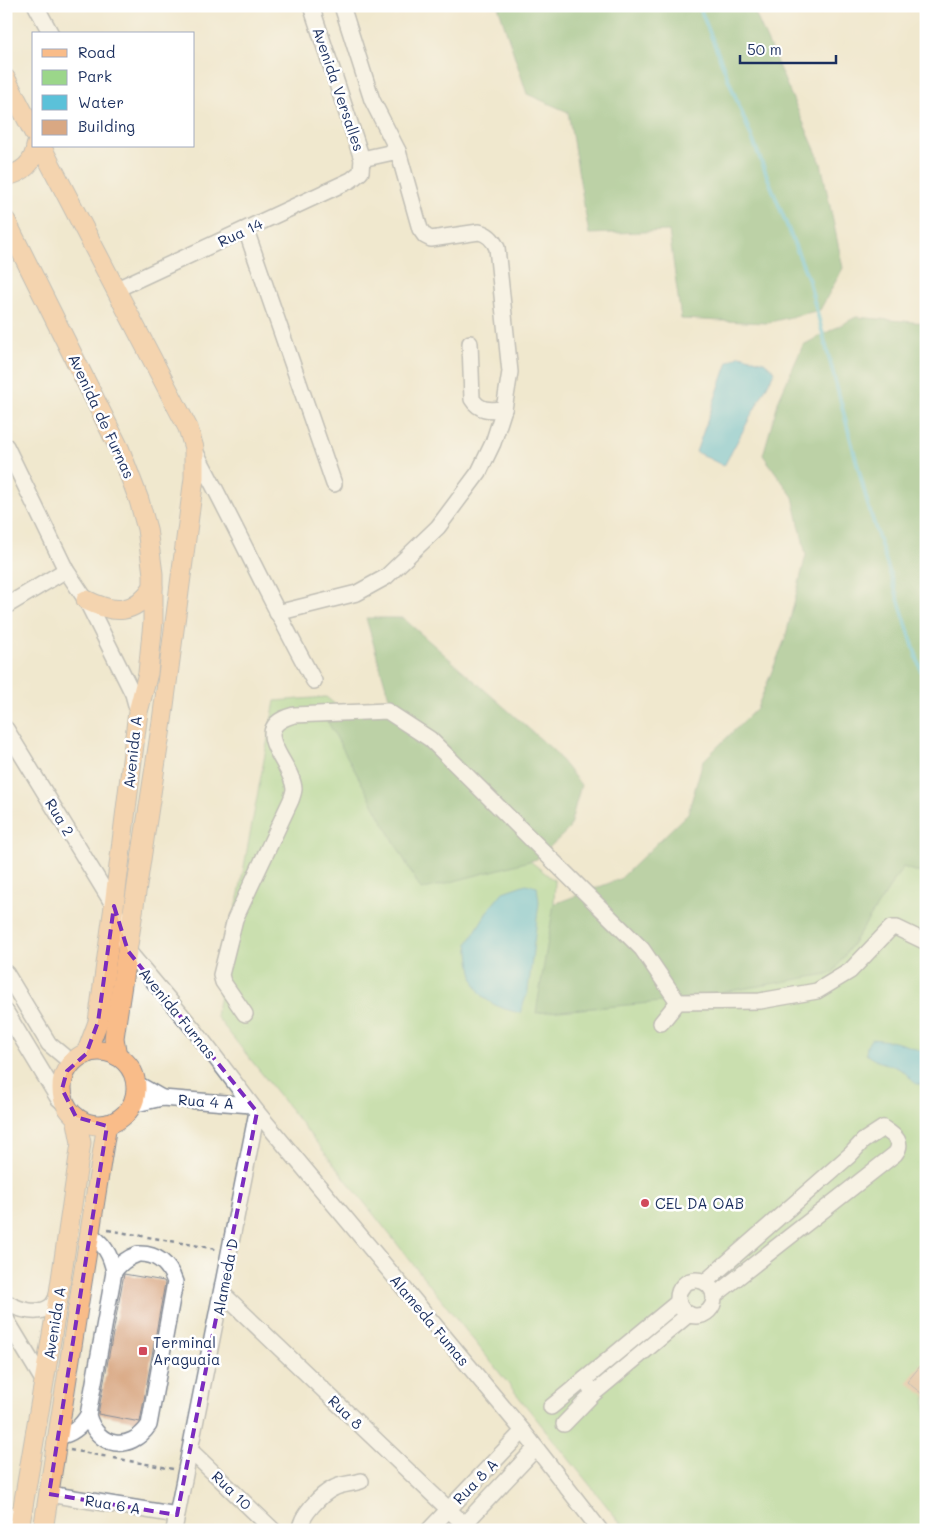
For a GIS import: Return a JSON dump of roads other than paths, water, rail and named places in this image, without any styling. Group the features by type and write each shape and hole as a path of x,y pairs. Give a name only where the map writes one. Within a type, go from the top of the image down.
{"main road":[{"path":"6,80 32,129"},
{"path":"6,176 22,170 34,156 36,148"},
{"path":"42,148 188,428 194,448 194,478"},
{"name":"Avenida de Furnas","path":"6,220 124,458 147,529 153,587 153,622 148,673 138,712"},
{"name":"Avenida A","path":"117,1056 114,1038 162,721 194,478"},
{"path":"86,600 103,608 116,611 122,610 141,601 153,587"},
{"name":"Avenida A","path":"79,1058 98,1022 138,712"},
{"path":"102,1051 117,1056 133,1072 136,1084 132,1105 126,1114 107,1124 87,1123 72,1112 62,1089 67,1071 79,1058 102,1051"},
{"name":"Avenida A","path":"19,1530 59,1293 81,1143 72,1112"},
{"name":"Avenida A","path":"43,1530 49,1494 62,1443 95,1232 107,1124"}],"street":[{"path":"36,6 50,32"},
{"name":"Avenida Versalles","path":"311,6 362,165"},
{"path":"277,613 357,593 386,578 438,527 478,472 493,443 504,409 510,372 497,248 490,237 479,232 431,239 425,236 420,229 398,151 372,100 342,6"},
{"name":"Rua 14","path":"117,289 351,180 362,165 398,151"},
{"path":"246,230 334,484"},
{"path":"470,343 472,399 476,406 482,409 504,409"},
{"name":"Avenida A","path":"6,446 66,570 86,600 133,694 138,712"},
{"path":"194,448 224,504 277,613 314,681"},
{"path":"194,478 224,504"},
{"path":"6,606 66,570"},
{"path":"245,1014 222,980 221,975 235,919 291,800 294,788 274,742 272,732 275,725 283,718 294,715 387,711 430,739 642,949 678,1002"},
{"name":"Rua 2","path":"6,729 114,906"},
{"name":"Avenida Furnas","path":"114,906 128,951 196,1032 254,1108"},
{"path":"678,1002 760,1002 817,991 850,971 890,928 897,928 926,942"},
{"path":"6,973 49,1044 79,1058"},
{"path":"661,1023 678,1002"},
{"path":"6,1012 58,1098 72,1112"},
{"name":"Rua 4 A","path":"136,1084 162,1098"},
{"name":"Rua 4 A","path":"132,1105 162,1098 254,1108"},
{"name":"Alameda D","path":"176,1522 222,1293 254,1108"},
{"name":"Alameda Fumas","path":"254,1108 536,1448 600,1530"},
{"path":"678,1302 689,1314 695,1316 706,1312 710,1308 714,1296 895,1154 900,1149 900,1142 883,1128 863,1141 850,1155 705,1282"},
{"path":"95,1232 110,1256 114,1272 88,1415 90,1425 106,1441 125,1443 135,1440 143,1434 149,1425 175,1282 172,1272 166,1264 148,1254 138,1254 128,1258 114,1272"},
{"path":"551,1407 678,1302 680,1290 688,1282 699,1280 705,1282 714,1296"},
{"path":"6,1302 14,1307 30,1311 38,1310 53,1304 59,1293"},
{"name":"Rua 8","path":"222,1293 464,1528"},
{"path":"564,1424 593,1394 689,1314"},
{"path":"6,1319 44,1382"},
{"path":"585,1379 593,1394"},
{"path":"62,1443 83,1423 88,1415"},
{"name":"Rua 8 A","path":"428,1530 522,1431"},
{"name":"Rua 8 A","path":"464,1528 536,1448"},
{"name":"Rua 10","path":"191,1451 273,1530"},
{"path":"300,1530 301,1520 312,1506 334,1488 361,1481"},
{"name":"Rua 6 A","path":"49,1494 176,1522"},
{"path":"6,1520 22,1510"}],"water":[{"path":"740,355 764,362 775,371 724,466 696,452 728,362"},
{"path":"526,884 537,887 539,902 528,991 520,1013 493,1004 479,990 472,971 468,943 489,909 503,892"},
{"path":"871,1039 906,1045 920,1051 926,1051 926,1083 919,1084 913,1082 899,1068 875,1060 866,1054 867,1046"}],"waterway":[{"path":"699,6 808,278 868,505 926,686"}],"place":[{"name":"CEL DA OAB","path":"645,1203"},
{"name":"Terminal Araguaia","path":"143,1351"}]}
